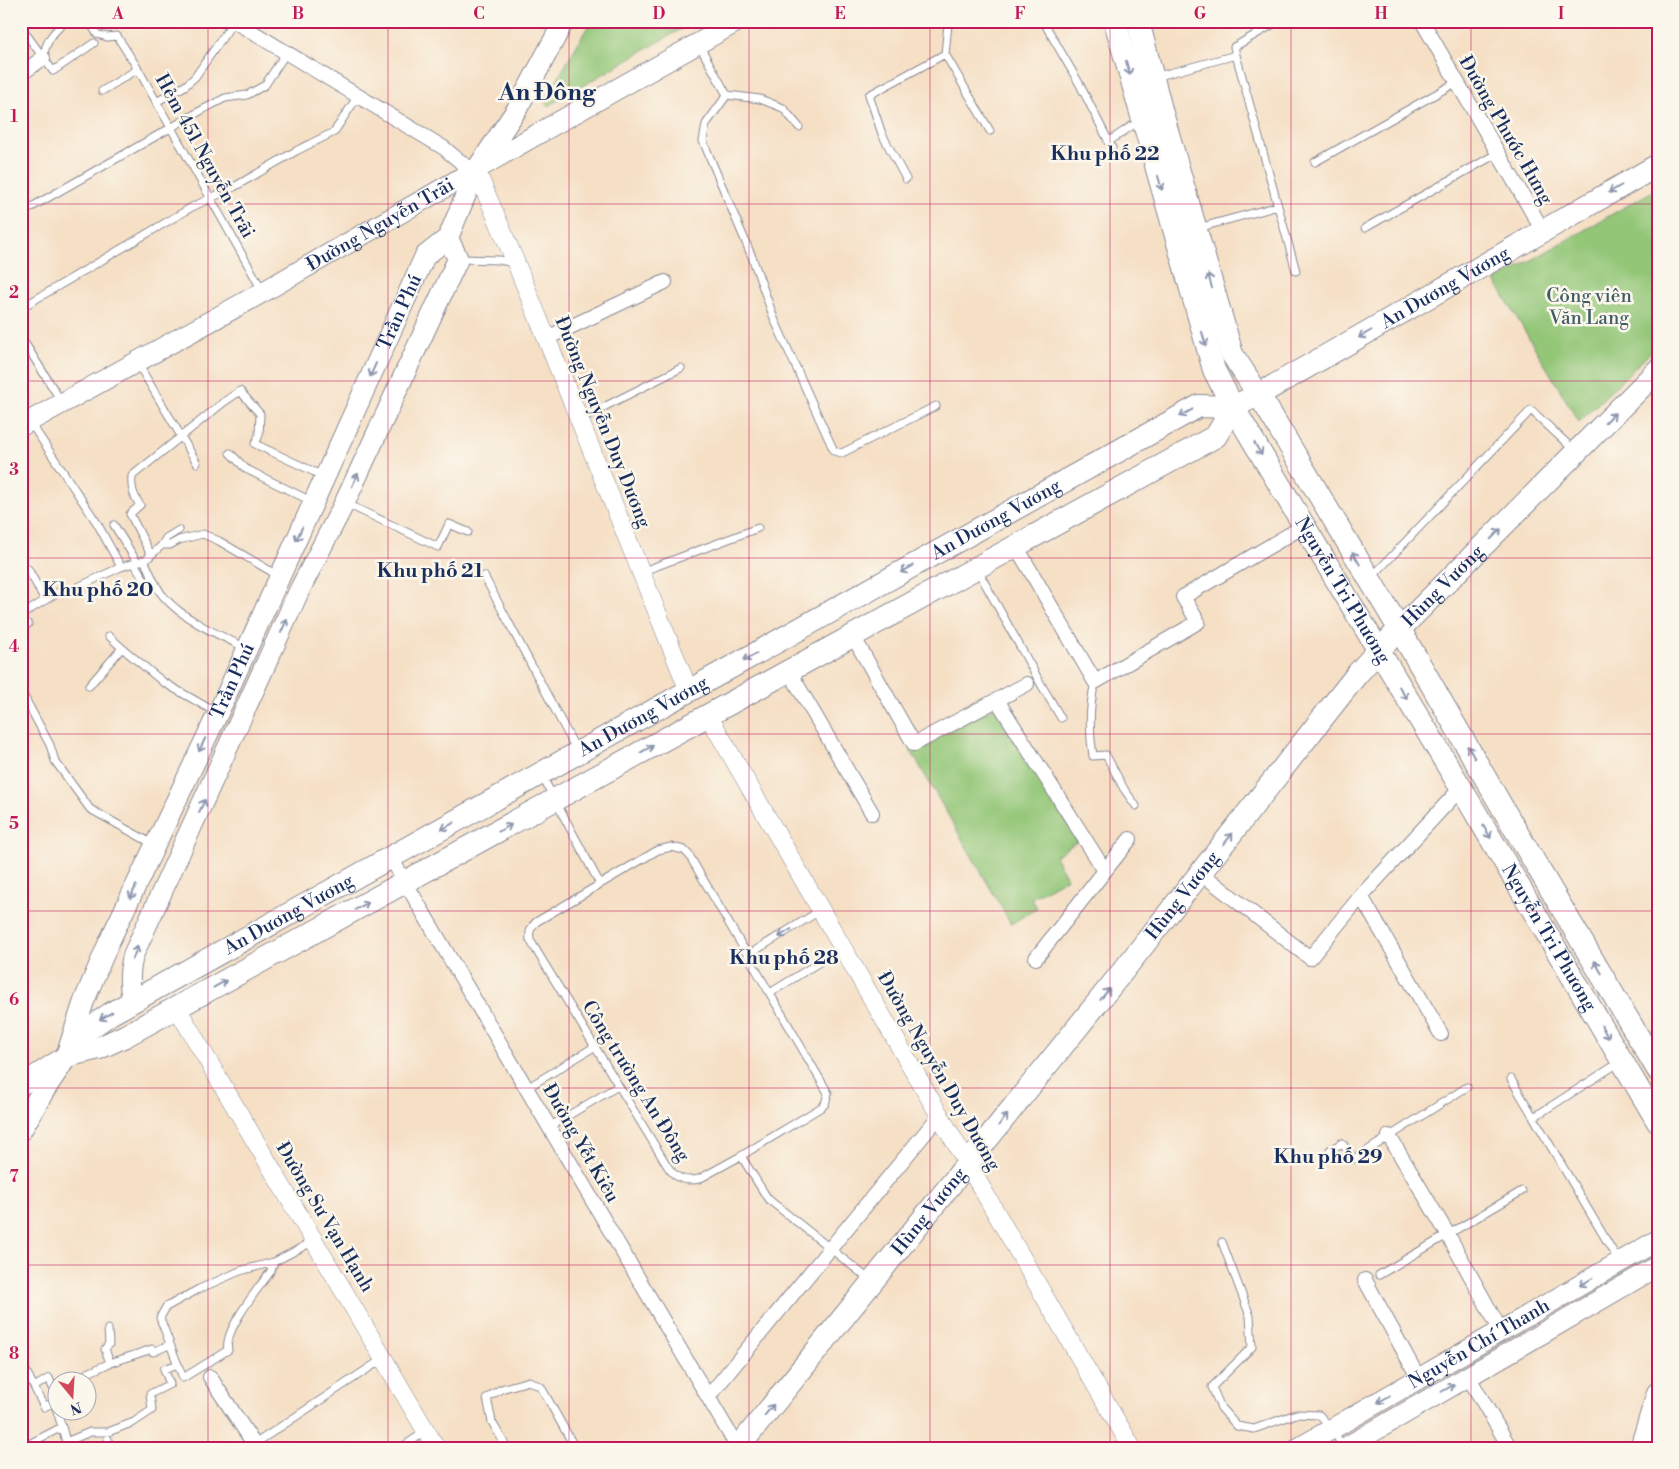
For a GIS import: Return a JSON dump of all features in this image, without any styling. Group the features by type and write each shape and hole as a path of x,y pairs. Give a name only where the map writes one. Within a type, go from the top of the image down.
{"main road":[{"path":"476,170 517,109 564,21"},
{"name":"Đường Nguyễn Trãi","path":"26,424 263,292 738,21"},
{"name":"Nguyễn Tri Phương","path":"1115,21 1195,229 1232,354 1400,630 1658,1070"},
{"name":"Nguyễn Tri Phương","path":"1138,21 1152,78 1152,116 1208,354 1214,370 1233,407 1658,1122"},
{"name":"An Dương Vương","path":"21,1085 66,1056 86,1031 97,1021 1199,406 1233,407 1258,395 1658,165"},
{"name":"Trần Phú","path":"21,1129 43,1090 66,1056 96,972 218,713 425,256 448,238 476,170"},
{"path":"448,238 458,259"},
{"name":"Trần Phú","path":"133,1001 130,973 134,953 300,589 345,502 458,259"},
{"name":"Hùng Vương","path":"738,1448 968,1164 1358,673 1658,370"},
{"name":"An Dương Vương","path":"66,1056 99,1048 144,1026 1216,436 1233,407"},
{"path":"1348,601 1369,580"},
{"path":"774,644 789,671"},
{"path":"247,648 269,658"},
{"path":"689,691 708,716"},
{"path":"1461,788 1484,774"},
{"path":"284,917 298,941"},
{"path":"163,984 177,1008"},
{"path":"133,1001 144,1026"},
{"name":"Nguyễn Chí Thanh","path":"1299,1448 1658,1240"},
{"name":"Nguyễn Chí Thanh","path":"1344,1448 1658,1266"},
{"path":"1641,1448 1658,1392"}],"street":[{"path":"234,21 444,148 463,164 476,170"},
{"name":"Đường Phước Hưng","path":"1422,21 1543,231"},
{"path":"21,74 43,58"},
{"name":"Đường Nguyễn Duy Dương","path":"476,170 547,338 689,691"},
{"path":"547,338 665,282"},
{"path":"1016,546 1095,682 1198,622 1183,597 1304,526"},
{"path":"853,636 914,744 1027,684"},
{"path":"789,671 872,813"},
{"path":"997,700 1105,871"},
{"name":"Đường Nguyễn Duy Dương","path":"708,716 1132,1448"},
{"path":"1201,872 1310,958 1361,896 1461,788"},
{"path":"1036,958 1130,839"},
{"name":"Đường Yết Kiêu","path":"391,858 738,1448"},
{"path":"1361,896 1441,1034"},
{"name":"Đường Sư Vạn Hạnh","path":"177,1008 436,1448"},
{"path":"708,1397 940,1115"},
{"path":"1389,1136 1447,1233 1501,1331"},
{"path":"1365,1280 1419,1379"},
{"path":"1468,1376 1510,1448"},
{"path":"210,1377 251,1446"}],"lane":[{"path":"43,58 46,45 59,27 67,21"},
{"name":"Hẻm 451 Nguyễn Trãi","path":"89,21 98,34 107,37 117,36 138,69 263,292"},
{"path":"156,102 185,86 195,77 234,21"},
{"path":"950,21 948,24 945,54 990,131"},
{"path":"1043,21 1079,83 1110,145 1152,116"},
{"path":"1279,21 1234,47 1296,271"},
{"path":"21,27 53,71 94,43"},
{"path":"698,44 727,95"},
{"path":"21,213 226,98 247,96 265,85 286,53"},
{"path":"906,179 882,134 869,95 945,54"},
{"path":"1152,78 1236,55"},
{"path":"102,91 138,69"},
{"path":"1315,162 1457,82"},
{"path":"727,95 760,99 783,108 799,127"},
{"path":"727,95 706,124 703,141 752,257 775,322 834,451 842,453 936,406"},
{"path":"21,308 192,207 234,187 296,151 334,132 358,96"},
{"path":"1365,228 1498,153"},
{"path":"1195,229 1278,206"},
{"path":"458,259 499,260 516,263"},
{"path":"21,337 62,403"},
{"path":"137,362 180,437 197,462"},
{"path":"579,420 681,368"},
{"path":"151,554 130,514 140,506 131,488 132,476 240,391 260,414 259,435 255,444 325,477"},
{"path":"1369,580 1531,410 1576,452"},
{"path":"26,424 97,523 121,567"},
{"path":"230,453 246,469 313,502"},
{"path":"345,502 438,547 449,524 468,532"},
{"path":"114,525 138,562 172,605 208,630 247,648"},
{"path":"641,572 758,528"},
{"path":"21,615 62,590 65,593 121,567 138,562 162,545 166,538 179,530"},
{"path":"162,545 170,545 179,540 203,534 219,541 279,576"},
{"path":"138,562 150,589"},
{"path":"976,568 1061,718"},
{"path":"28,569 45,600"},
{"path":"484,576 578,753"},
{"path":"21,628 28,624"},
{"path":"109,636 163,682 218,713"},
{"path":"89,686 122,648"},
{"path":"1095,682 1090,708 1093,756 1106,755 1136,806"},
{"path":"21,691 50,746 55,761 90,810 155,845"},
{"path":"540,774 600,884"},
{"name":"Công trường An Đông","path":"671,847 684,850 689,855 826,1088 828,1099 825,1104 699,1180 678,1178 668,1167 530,940 529,932 536,922 600,884 664,848 671,847"},
{"path":"748,955 821,910"},
{"path":"770,993 843,948"},
{"path":"527,1088 594,1047"},
{"path":"1534,1117 1622,1061"},
{"path":"1511,1079 1620,1262"},
{"path":"549,1127 618,1086"},
{"path":"1330,1150 1342,1143 1354,1159 1466,1087"},
{"path":"741,1156 768,1199 872,1282"},
{"path":"1379,1275 1522,1190"},
{"path":"274,1262 271,1271 237,1319 226,1345 228,1350 183,1378 160,1318 166,1307 199,1289 240,1271 274,1262 315,1240"},
{"path":"1222,1242 1250,1316 1252,1347 1212,1387 1221,1408 1237,1426 1254,1429 1296,1414 1319,1415 1332,1429 1344,1448"},
{"path":"108,1329 109,1344 105,1349 110,1363"},
{"path":"90,1372 110,1363 152,1349 153,1352 169,1345"},
{"path":"251,1446 384,1358"},
{"path":"21,1367 25,1369 44,1407 54,1402 66,1442 90,1432 108,1432 134,1422 152,1410 150,1394 170,1384 164,1369 178,1364"},
{"path":"34,1386 48,1379"},
{"path":"507,1448 492,1422 487,1398 501,1389 529,1381 541,1387 575,1448"},
{"path":"22,1448 62,1426"},
{"path":"401,1448 427,1431"},
{"path":"108,1439 108,1448"}],"green space":[{"path":"591,21 695,21 548,106 544,102"},
{"name":"Công viên Văn Lang","path":"1658,188 1658,345 1579,422 1495,281"},
{"path":"995,707 1078,841 1055,856 1067,878 1031,898 1037,908 1011,924 911,751"}],"district":[{"name":"An Đông","path":"547,93"},
{"name":"Khu phố 22","path":"1105,154"},
{"name":"Khu phố 21","path":"430,571"},
{"name":"Khu phố 20","path":"98,590"},
{"name":"Khu phố 28","path":"784,958"},
{"name":"Khu phố 29","path":"1328,1157"}]}
